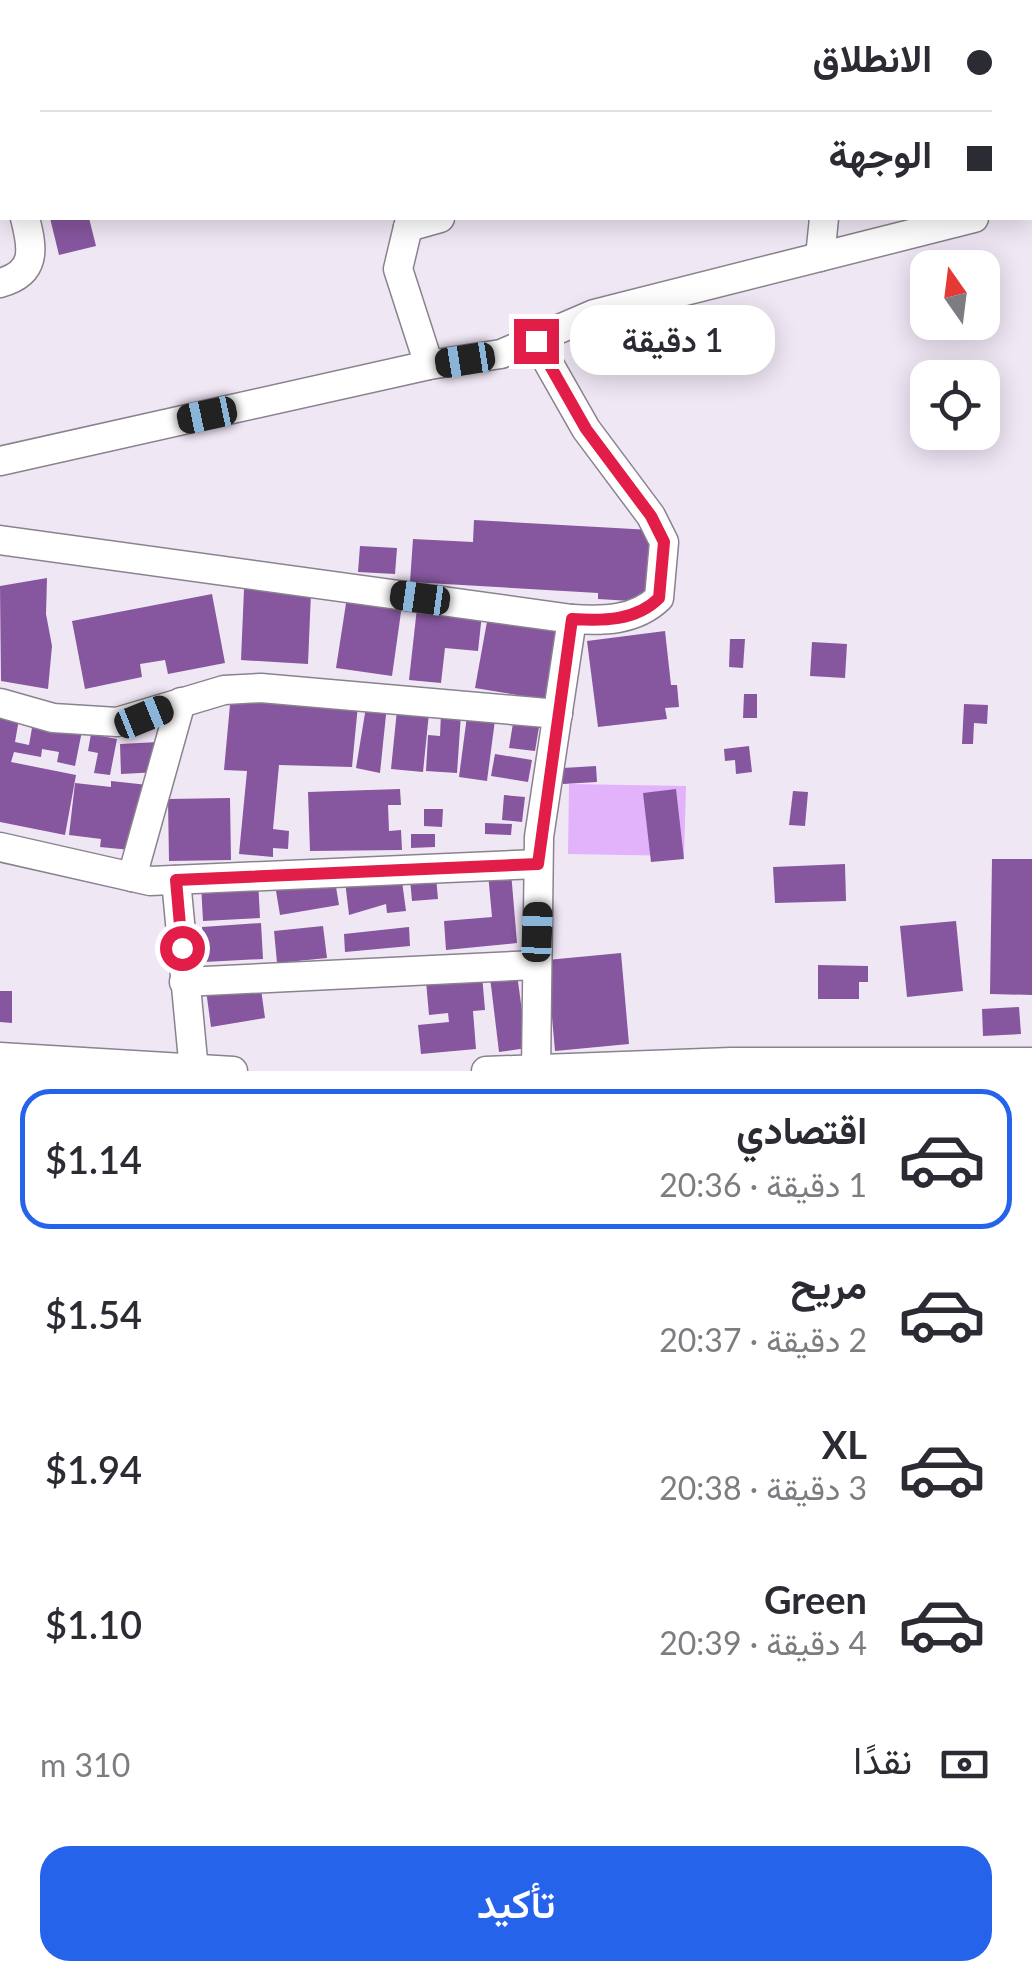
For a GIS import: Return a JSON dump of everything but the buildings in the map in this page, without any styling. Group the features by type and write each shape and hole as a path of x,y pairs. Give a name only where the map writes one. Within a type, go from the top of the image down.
{"street":[{"path":"0,283 18,277 28,266 33,252 25,220"},
{"path":"820,257 824,220"},
{"path":"0,461 429,365 501,354 594,314 966,220"},
{"path":"404,222 398,269 429,365"},
{"path":"0,540 572,619 602,621 631,615 652,604 664,578 664,542 651,516 586,429 536,341"},
{"path":"536,1070 538,864 572,619"},
{"path":"0,703 53,718 117,722 224,690 261,688 558,714"},
{"path":"132,878 181,702"},
{"path":"0,847 132,878 176,880 538,864"},
{"path":"176,880 194,1070"},
{"path":"184,982 536,966"},
{"path":"10,1062 234,1071"},
{"path":"486,1071 1032,1062"}],"shaded area":[{"path":"569,784 686,786 684,856 568,854"}],"route":[{"path":"182,948 176,880 538,864 572,619 602,621 631,615 652,604 659,598 664,578 664,542 651,516 586,429 536,341"}]}
